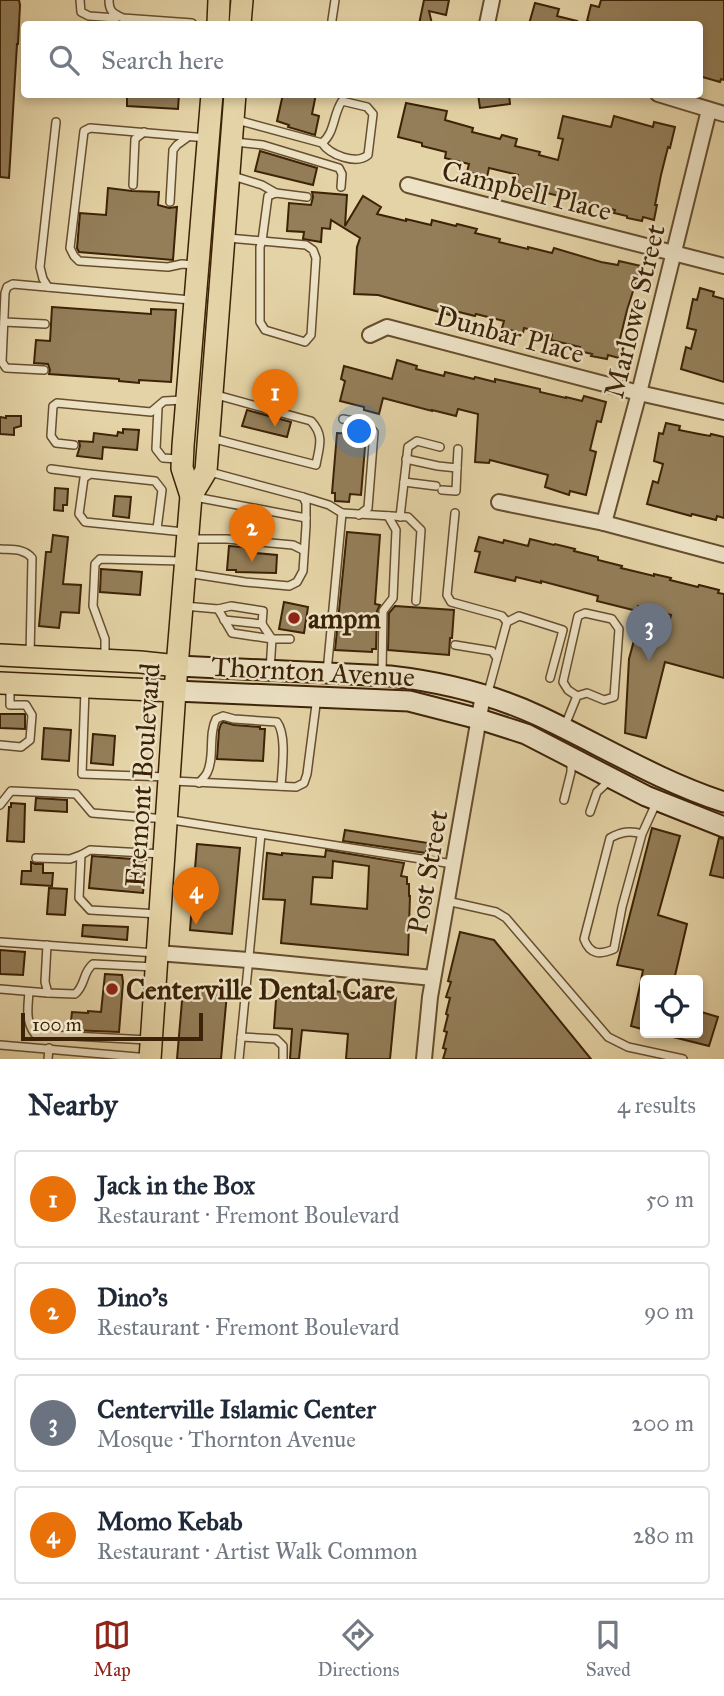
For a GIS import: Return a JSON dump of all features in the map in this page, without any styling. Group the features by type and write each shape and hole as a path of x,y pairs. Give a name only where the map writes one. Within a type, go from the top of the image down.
{"main road":[{"path":"218,21 219,0"},
{"path":"240,21 242,0"},
{"name":"Fremont Boulevard","path":"150,1053 191,496 182,468 198,266 199,137 211,98"},
{"name":"Fremont Boulevard","path":"191,496 206,471 235,98"},
{"name":"Thornton Avenue","path":"0,655 178,666"},
{"name":"Thornton Avenue","path":"5,683 175,691"}],"street":[{"path":"488,21 492,0"},
{"path":"671,98 717,112"},
{"name":"Marlowe Street","path":"604,523 674,253 717,112"},
{"name":"Campbell Place","path":"408,185 724,266"},
{"name":"Dunbar Place","path":"370,335 387,327 639,393 724,412"},
{"path":"499,502 604,523 724,555"},
{"name":"Thornton Avenue","path":"178,666 424,680 512,705 659,775 724,802"},
{"name":"Thornton Avenue","path":"175,691 409,701 526,734 657,800 724,827"},
{"name":"Post Street","path":"424,1059 429,997 485,696"},
{"path":"157,960 248,960 433,978"}],"lane":[{"path":"80,0 81,12 89,16 164,21"},
{"path":"109,0 113,14 122,18"},
{"path":"332,20 335,0"},
{"path":"233,119 321,143 326,150 353,159 363,159 368,155 373,114 367,107 342,101 328,138 321,143"},
{"path":"48,287 40,267 56,122"},
{"path":"198,266 182,264 168,267 79,261 70,248 84,131 90,128 199,137"},
{"path":"132,185 135,139 144,132"},
{"path":"170,202 173,150 177,145 199,137"},
{"path":"231,142 263,145 339,168 342,174 341,187"},
{"path":"229,175 276,193 307,197"},
{"path":"223,238 262,241 306,245 313,250 316,258 312,335 305,342 265,330 260,322 260,247 262,241 268,196 276,193"},
{"path":"44,370 6,368 2,362 5,293 7,287 13,284 195,301"},
{"path":"4,323 45,324"},
{"path":"208,437 316,465 321,437 311,421 212,394"},
{"path":"74,445 56,443 51,436 53,406 57,403 151,412 164,401 187,400"},
{"path":"158,408 156,449 163,458 183,459"},
{"path":"343,419 368,424 374,432 368,508 358,515"},
{"path":"400,517 408,447 417,441 439,447"},
{"path":"404,482 456,491 458,449"},
{"path":"407,459 457,468"},
{"path":"51,469 155,481 162,490 157,529"},
{"path":"206,471 329,505 342,513 408,517 421,530 416,601"},
{"path":"90,474 84,478 79,514 85,522 157,529 188,536 293,545 303,550"},
{"path":"191,496 306,518"},
{"path":"105,660 105,639 93,606 95,564 100,559 185,567 245,582 289,586 297,582 303,571 306,503 303,497"},
{"path":"327,673 342,513"},
{"path":"454,513 447,595 452,602 502,616 507,622"},
{"path":"382,676 383,611 393,598 396,530 388,516"},
{"path":"0,549 21,550 32,558 30,656"},
{"path":"183,606 218,610 230,606 263,611 262,624 272,639 270,670"},
{"path":"218,610 232,633 290,639"},
{"path":"564,729 578,696 587,693 604,700 614,697 619,629 612,619 585,612 578,616 562,682 578,696"},
{"path":"485,696 507,622 519,616 563,630 550,678"},
{"path":"224,620 262,624"},
{"path":"455,645 492,651 497,658"},
{"path":"5,683 10,705"},
{"path":"85,687 82,774 199,783 296,787 304,783 317,697"},
{"path":"0,704 26,705 32,715 30,740 21,747 0,745"},
{"path":"199,783 207,773 214,724 216,719 223,716 277,722 281,726 281,786"},
{"path":"564,800 571,772 571,758"},
{"path":"590,812 597,792 613,779"},
{"path":"0,805 12,791 76,794 92,813 166,819 453,864"},
{"path":"642,834 624,832 610,838 584,939 589,950 605,953 614,949 622,907 642,834 657,800"},
{"path":"239,1059 261,834"},
{"path":"36,858 70,859 90,850 164,854"},
{"path":"82,855 79,898 90,910 160,914"},
{"path":"446,901 496,912 506,918 608,1037 628,1046 684,1059"},
{"path":"0,942 47,945 157,960"},
{"path":"47,945 45,982 48,993"},
{"path":"0,989 75,994 82,989 87,969 93,964 157,960"},
{"path":"29,992 28,1015 30,1028 35,1034 150,1053"},
{"path":"241,1037 276,1039 283,1046 283,1059"},
{"path":"0,1045 150,1053"},
{"path":"48,1059 49,1048"}],"building":[{"path":"0,0 19,0 20,5 9,178 0,177"},
{"path":"424,0 449,0 446,15 429,11 431,21 420,21"},
{"path":"601,0 724,0 724,80 721,79 720,82 703,77 703,21 587,21 591,5 599,7"},
{"path":"535,3 559,9 557,16 577,21 530,21"},
{"path":"127,98 179,98 178,109 127,106"},
{"path":"282,98 315,98 312,114 319,116 315,135 277,121"},
{"path":"479,98 509,98 510,104 480,108"},
{"path":"406,103 447,111 445,120 473,128 472,132 500,139 502,135 517,139 515,146 558,160 563,139 558,138 563,116 611,127 614,116 653,127 654,122 675,127 661,175 654,220 643,217 642,221 627,218 614,213 615,210 515,185 518,175 489,168 487,177 467,172 469,164 445,158 446,152 398,137"},
{"path":"260,151 317,168 313,185 255,171"},
{"path":"108,188 159,192 158,205 177,207 173,260 79,252 77,248 80,213 106,215"},
{"path":"312,192 347,195 345,226 363,196 381,207 377,214 431,225 432,220 456,226 457,224 477,229 475,233 500,239 499,242 528,249 552,253 554,248 601,262 618,265 619,261 641,266 619,343 623,344 619,358 608,355 607,359 591,356 592,354 579,351 580,347 551,340 552,335 524,328 523,333 502,328 504,321 476,314 475,316 451,310 450,315 378,295 354,294 360,238 331,220 330,229 322,228 321,242 303,239 304,232 287,231 289,203 311,205"},
{"path":"700,288 714,292 713,296 724,299 724,382 681,369 686,347 691,349 696,330 687,328 693,299 697,300"},
{"path":"52,307 151,314 151,309 176,310 171,382 139,380 139,383 49,374 48,364 34,363 36,340 50,341"},
{"path":"397,360 417,366 416,369 444,376 445,372 495,382 495,379 566,398 582,401 584,396 606,402 601,422 597,421 590,450 596,452 586,495 570,491 569,495 545,487 548,475 490,460 489,463 475,462 478,414 458,409 456,416 383,398 379,414 340,401 345,381 341,379 344,366 392,379"},
{"path":"247,410 291,422 287,437 242,426"},
{"path":"21,416 21,426 14,428 14,435 0,434 0,417"},
{"path":"666,423 680,426 679,430 724,437 724,518 717,516 716,520 692,514 691,516 647,504 653,481 658,483 663,464 654,461 659,433 663,434"},
{"path":"123,429 139,430 137,450 103,447 102,459 77,456 79,441 93,442 94,433 117,436 118,432 123,433"},
{"path":"337,433 366,435 361,495 350,494 349,502 335,501 335,493 332,493"},
{"path":"55,488 68,489 67,505 63,505 63,511 54,510"},
{"path":"115,496 131,497 129,518 113,516"},
{"path":"347,532 380,535 375,604 380,605 377,611 376,649 372,649 372,652 335,650"},
{"path":"53,535 68,537 63,584 81,585 79,613 61,612 59,628 39,626 46,552 51,552"},
{"path":"479,537 528,546 530,539 555,544 598,557 598,560 622,566 621,568 719,590 718,593 724,594 724,678 665,662 646,738 625,733 629,659 638,625 666,633 671,615 638,606 637,611 597,601 598,596 541,581 516,577 515,581 475,572 480,552 475,551"},
{"path":"229,546 256,548 256,553 277,555 276,573 227,570"},
{"path":"101,569 142,572 140,595 100,592"},
{"name":"ampm","path":"284,602 308,607 304,633 279,629"},
{"path":"395,606 454,610 449,655 388,650 389,613"},
{"path":"0,714 25,714 25,729 0,728"},
{"path":"223,722 265,729 263,761 217,759 219,730"},
{"path":"44,728 71,730 69,761 42,759"},
{"path":"93,734 115,736 113,765 91,763"},
{"path":"36,798 67,800 67,812 35,810"},
{"path":"11,803 25,804 24,842 7,841"},
{"path":"652,828 680,836 658,915 687,924 675,975 642,975 643,970 617,965"},
{"path":"345,830 428,843 426,853 343,841"},
{"path":"719,838 724,839 724,878 710,875"},
{"path":"197,844 240,848 232,934 190,930"},
{"path":"326,850 404,863 401,876 407,877 410,896 408,955 281,943 285,900 263,899 267,853 325,857","holes":["333,861 369,866 367,909 311,904 313,877 332,878"]},
{"path":"92,856 146,860 143,893 89,888"},
{"path":"31,862 43,864 43,873 53,873 52,886 21,884 22,871 31,871"},
{"path":"49,888 67,889 65,915 47,914"},
{"path":"83,925 128,927 127,940 82,936"},
{"path":"460,932 494,940 591,1059 443,1059 447,1032 444,1031 450,998 446,997 451,982 448,981"},
{"path":"0,950 25,952 23,975 0,974"},
{"path":"105,974 122,975 119,1032 70,1030 72,1012 101,1012"},
{"path":"277,986 396,997 390,1059 346,1059 348,1034 302,1030 299,1059 290,1059 292,1029 274,1028"},
{"path":"640,986 640,1029 631,1026"},
{"path":"183,989 227,993 221,1059 177,1059"},
{"path":"703,1012 718,1017 709,1046 677,1038 703,1038"}],"place":[{"name":"Jack in the Box","path":"275,427"},
{"name":"Dino's","path":"252,562"},
{"name":"ampm","path":"294,618"},
{"name":"Centerville Islamic Center","path":"649,661"},
{"name":"Momo Kebab","path":"196,925"},
{"name":"Centerville Dental Care","path":"112,989"}]}
